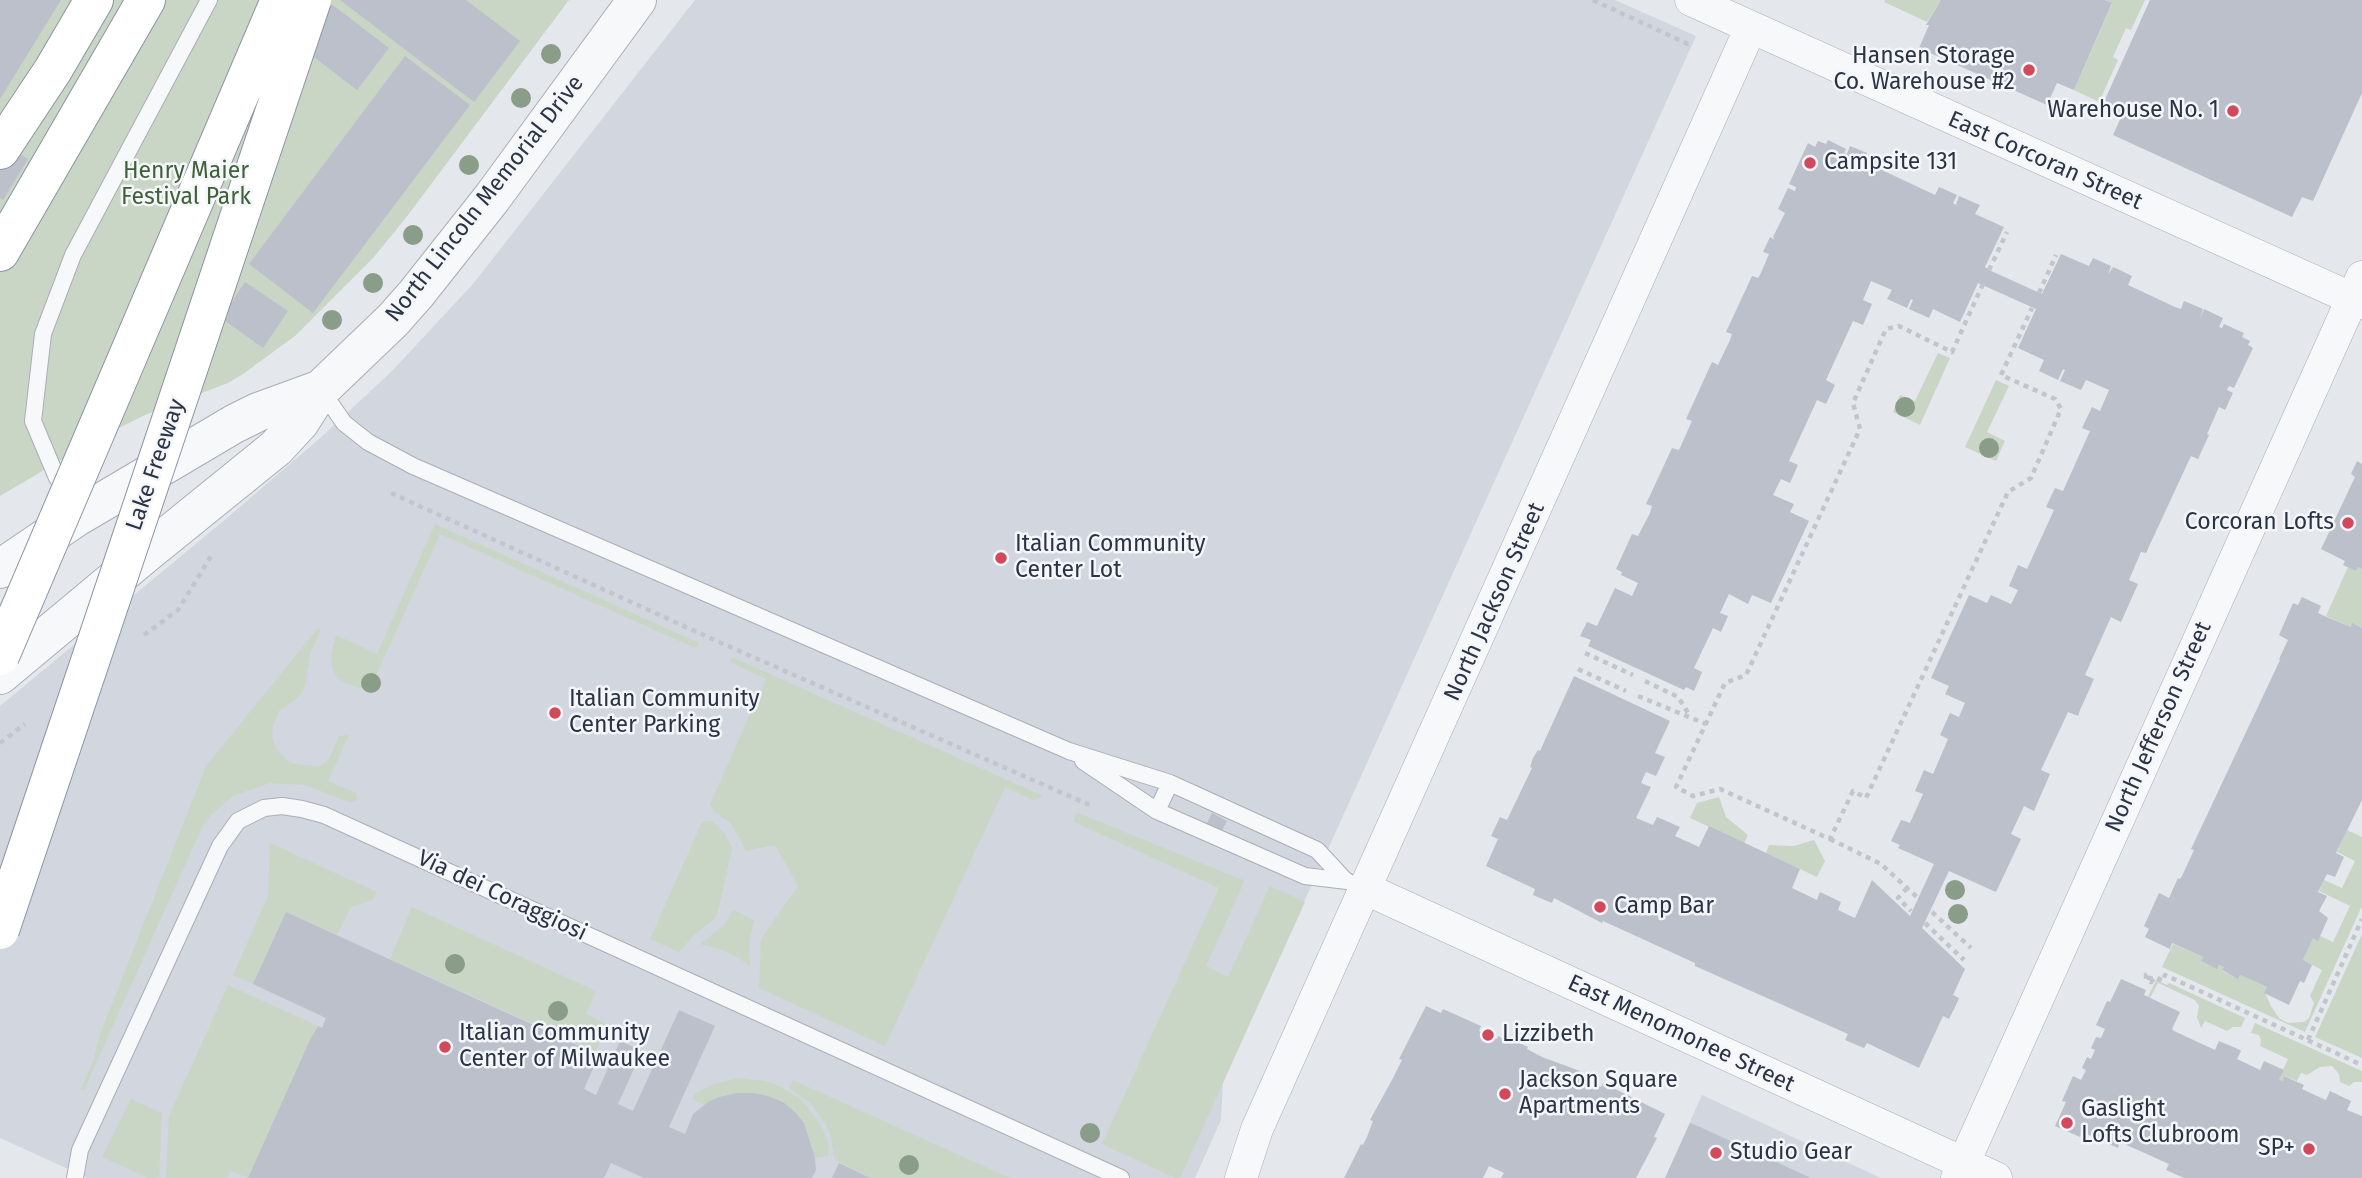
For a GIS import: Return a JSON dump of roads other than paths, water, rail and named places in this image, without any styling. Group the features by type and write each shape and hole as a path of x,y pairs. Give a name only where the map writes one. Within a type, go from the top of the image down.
{"highway":[{"path":"0,150 53,70 94,0"},
{"path":"0,252 146,0"},
{"path":"0,656 280,0"},
{"name":"Lake Freeway","path":"0,930 312,0"}],"street":[{"name":"North Lincoln Memorial Drive","path":"0,675 276,448 300,422 321,389 393,320 416,294 492,198 637,0"},
{"name":"East Corcoran Street","path":"1691,0 2359,293"},
{"name":"North Jackson Street","path":"1241,1178 1257,1129 1355,884 1751,27"},
{"name":"North Jefferson Street","path":"1960,1170 2359,293"},
{"name":"North Lincoln Memorial Drive","path":"0,569 75,517 234,424 258,412 321,389"},
{"name":"East Menomonee Street","path":"1355,884 1960,1170 1996,1178"}],"lane":[{"path":"57,478 33,421 43,334 74,255 209,0"},
{"path":"321,389 344,422 368,442 413,466 1069,751 1170,783 1317,850 1355,884"},
{"path":"1069,751 1157,811 1305,876 1355,884"},
{"path":"1157,811 1170,783"},
{"name":"Via dei Coraggiosi","path":"75,1178 80,1150 209,864 224,838 238,821 264,808 282,806 302,808 324,815 367,834 1121,1178"}],"place":[{"name":"Hansen Storage Co. Warehouse #2","path":"2029,70"},
{"name":"Warehouse No. 1","path":"2233,111"},
{"name":"Campsite 131","path":"1810,163"},
{"name":"Corcoran Lofts","path":"2348,523"},
{"name":"Italian Community Center Lot","path":"1001,558"},
{"name":"Italian Community Center Parking","path":"555,713"},
{"name":"Camp Bar","path":"1600,907"},
{"name":"Lizzibeth","path":"1488,1035"},
{"name":"Italian Community Center of Milwaukee","path":"445,1047"},
{"name":"Jackson Square Apartments","path":"1505,1094"},
{"name":"Gaslight Lofts Clubroom","path":"2067,1123"},
{"name":"SP+","path":"2309,1149"},
{"name":"Studio Gear","path":"1716,1153"}],"park label":[{"name":"Henry Maier Festival Park","path":"186,185"}]}
